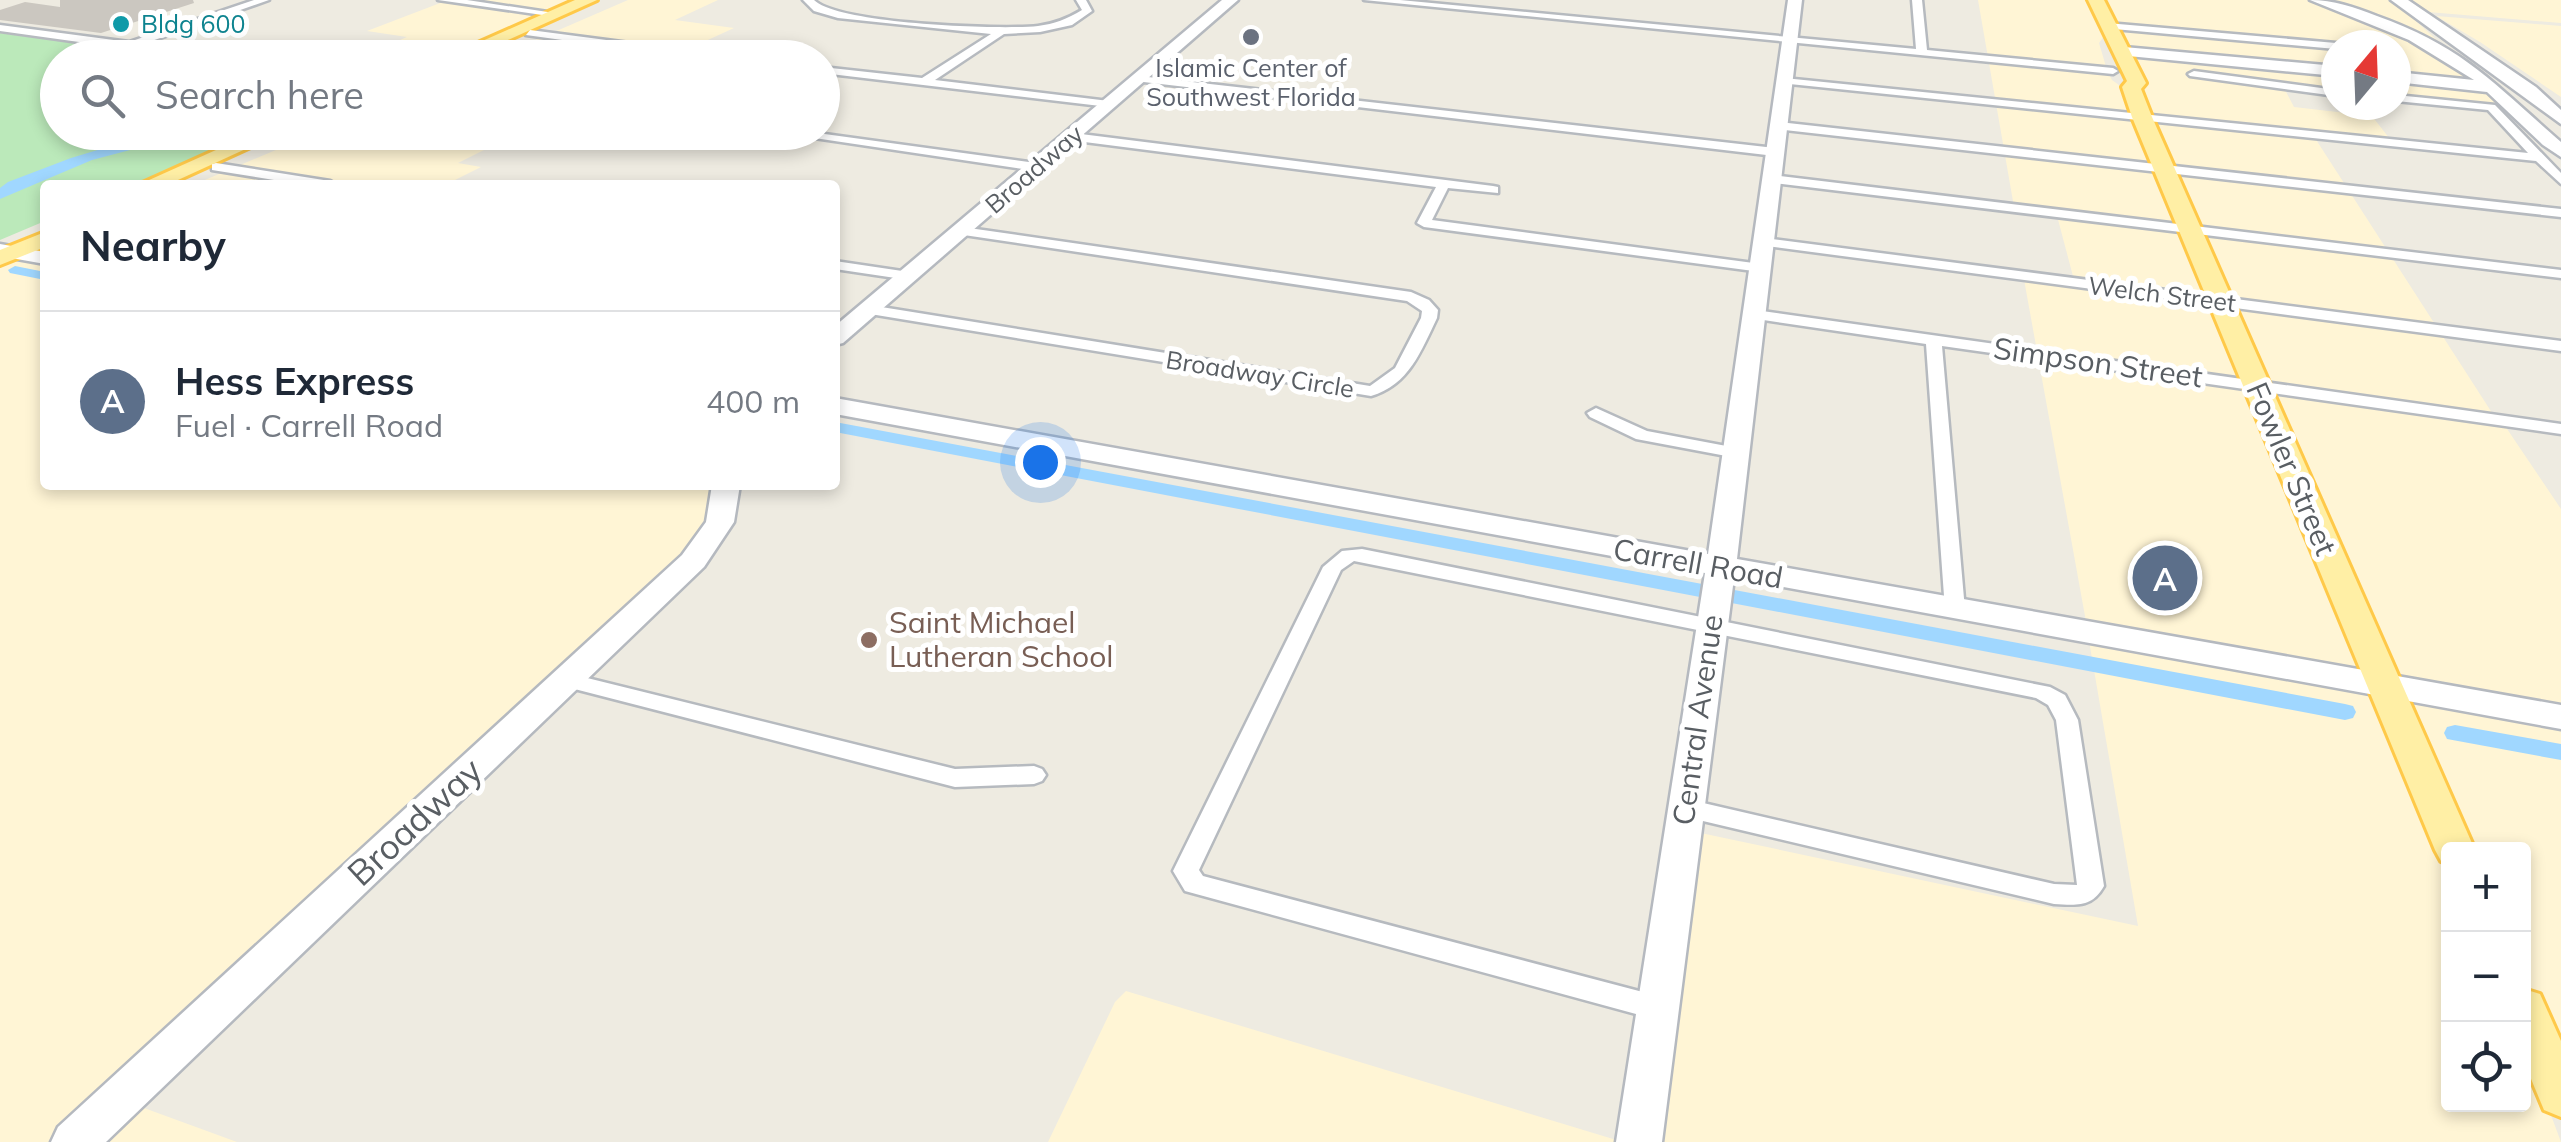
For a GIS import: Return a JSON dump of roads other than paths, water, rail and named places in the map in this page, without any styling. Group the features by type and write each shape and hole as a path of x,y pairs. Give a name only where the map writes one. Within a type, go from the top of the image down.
{"main road":[{"path":"494,40 589,0"},
{"path":"514,40 608,0"},
{"name":"Fowler Street","path":"2096,0 2142,118 2452,842"},
{"path":"530,33 551,16"},
{"path":"161,180 232,150"},
{"path":"185,180 254,150"},
{"path":"3,252 40,231"},
{"path":"3,252 40,241"},
{"path":"2530,1022 2561,1095"}],"street":[{"path":"143,40 264,0"},
{"path":"443,0 551,16"},
{"path":"808,0 817,9 838,14 1000,32 1042,30 1074,21 1087,11 1081,0"},
{"name":"Broadway","path":"840,334 1232,0"},
{"path":"1370,0 1922,52 2125,77 2158,62 2230,60"},
{"name":"Central Avenue","path":"1639,1142 1737,453 1795,0"},
{"path":"1917,0 1922,52"},
{"path":"2317,0 2446,53 2492,87 2561,152"},
{"path":"2398,0 2530,90 2561,119"},
{"path":"0,28 90,40"},
{"path":"924,82 1000,32"},
{"path":"530,33 584,40"},
{"path":"2112,42 2321,46"},
{"path":"2112,42 2321,69"},
{"path":"840,72 1110,104"},
{"path":"2194,74 2321,91"},
{"path":"1139,79 1775,152"},
{"path":"2411,79 2530,90"},
{"path":"1784,81 2540,158"},
{"path":"2411,100 2491,108 2561,180"},
{"path":"1778,126 2561,213"},
{"path":"1073,136 1492,190"},
{"path":"840,140 1036,167"},
{"path":"216,167 298,180"},
{"path":"1771,179 2561,274"},
{"path":"1444,184 1424,222 1761,268"},
{"name":"Broadway Circle","path":"869,310 1371,390 1388,386 1398,378 1429,318 1430,310 1424,302 1411,297 962,231"},
{"name":"Welch Street","path":"1764,242 2561,346"},
{"path":"3,252 40,257"},
{"path":"840,266 909,276"},
{"name":"Simpson Street","path":"1755,315 2561,430"},
{"path":"1934,340 1955,610"},
{"name":"Carrell Road","path":"840,407 1716,596 1955,610 2561,717"},
{"path":"1596,413 1642,435 1737,453"},
{"name":"Broadway","path":"74,1142 704,549 720,522 725,490"},
{"path":"1658,1008 1194,884 1186,872 1333,568 1349,556 1716,596 2050,696 2067,720 2091,886 2083,894 2054,894 1686,808"},
{"path":"568,680 955,778 1034,775"}],"water":[{"path":"98,150 130,150 92,160 0,199 0,188 8,182"}],"waterway":[{"path":"15,270 40,275"},
{"path":"840,428 2345,712"},
{"path":"2455,733 2561,752"}],"place":[{"name":"Bldg 600","path":"121,24"},
{"name":"Islamic Center of Southwest Florida","path":"1251,37"},
{"name":"Hess Express","path":"2165,578"},
{"name":"Saint Michael Lutheran School","path":"869,640"}]}
